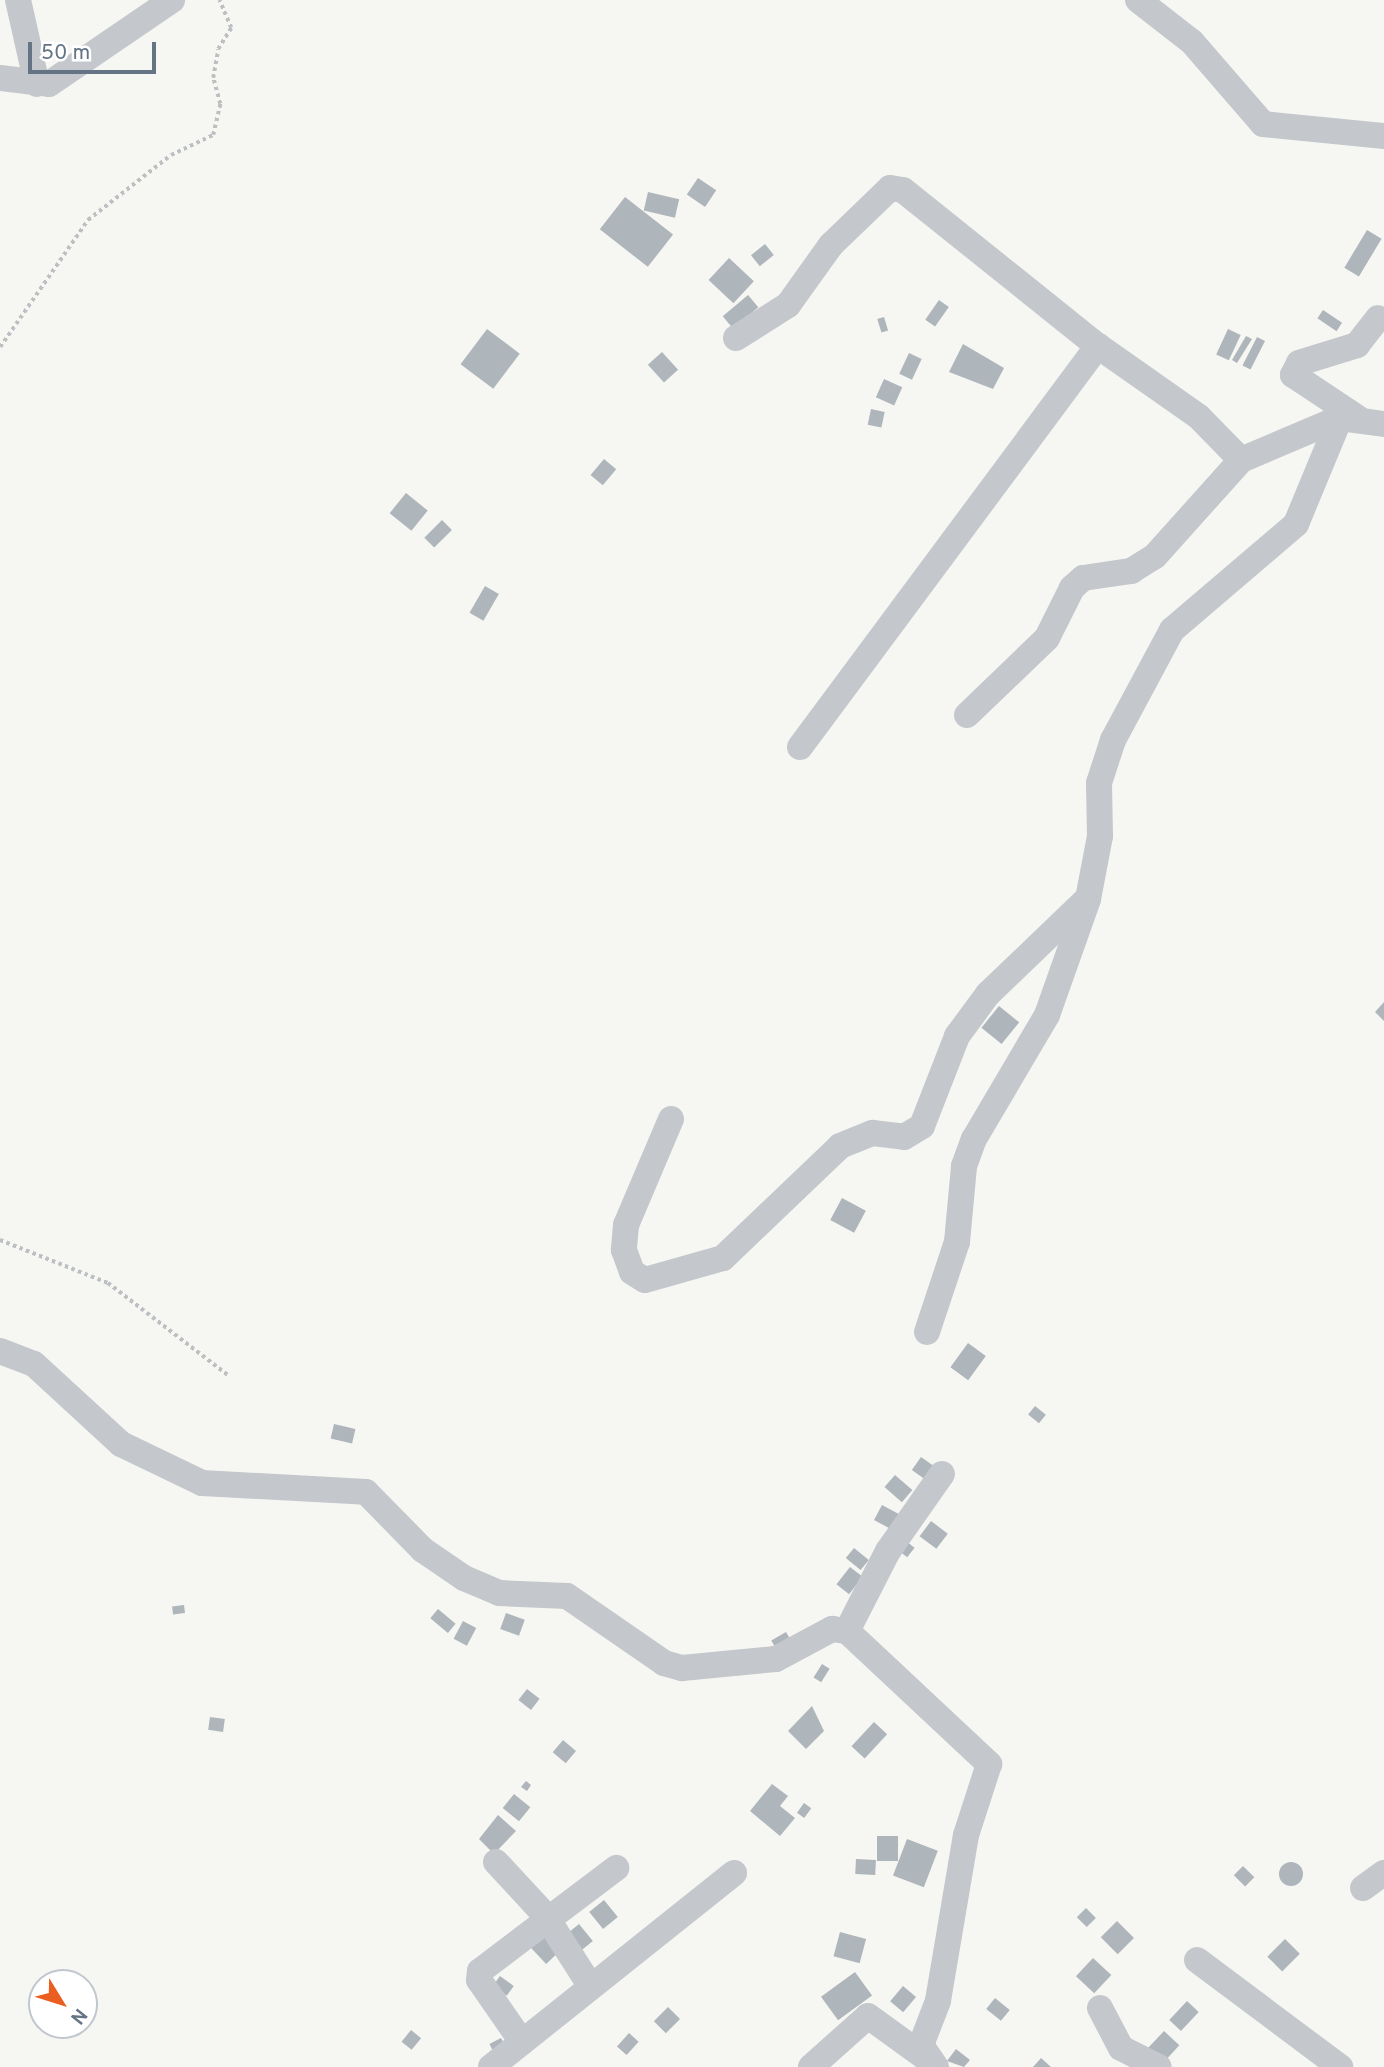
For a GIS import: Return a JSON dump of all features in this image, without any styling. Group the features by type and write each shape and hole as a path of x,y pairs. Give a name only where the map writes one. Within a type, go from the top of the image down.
{"street":[{"path":"18,0 37,84"},
{"path":"0,78 49,84 172,0"},
{"path":"1139,0 1192,42 1262,124 1384,136"},
{"path":"736,338 789,305 831,245 890,188 903,190 1098,346 1199,417 1241,460"},
{"path":"1378,318 1357,345 1299,363 1293,375 1349,418 1384,424"},
{"path":"800,747 1098,346"},
{"path":"967,715 1047,638 1072,588 1083,578 1130,571 1155,556 1241,460 1349,418"},
{"path":"927,1332 957,1242 964,1166 974,1139 1047,1015 1088,899 1100,836 1099,783 1146,670 1172,630 1296,524 1349,418"},
{"path":"671,1119 626,1224 624,1250 632,1272 645,1280 723,1258 840,1146 873,1133 904,1137 922,1126 957,1036 988,995 1088,899"},
{"path":"0,1352 34,1364 121,1444 202,1483 255,1490 366,1492 423,1550 464,1578 499,1593 568,1596 664,1663 682,1668 776,1659 832,1629 847,1631 989,1764 966,1835 938,2001 925,2026 931,2062"},
{"path":"847,1631 888,1550 942,1474"},
{"path":"496,1862 545,1916 591,1987"},
{"path":"522,2042 479,1980 480,1971 545,1916 616,1868"},
{"path":"491,2067 734,1873"},
{"path":"1197,1960 1340,2067"},
{"path":"1100,2008 1121,2048 1159,2067"},
{"path":"811,2067 867,2017 931,2062"}],"path":[{"path":"0,347 88,220 171,155 213,135 220,104 213,78 218,50 231,28 219,0"},
{"path":"0,1240 108,1283 229,1376"}],"building":[{"path":"698,178 716,190 705,207 687,195"},
{"path":"648,192 679,199 675,218 644,211"},
{"path":"625,197 673,235 648,267 600,229"},
{"path":"1367,230 1382,239 1359,276 1344,268"},
{"path":"765,244 774,255 760,266 751,255"},
{"path":"729,258 754,281 733,303 709,280"},
{"path":"748,295 758,307 733,328 723,316"},
{"path":"939,300 949,307 935,327 925,320"},
{"path":"1323,310 1342,323 1336,331 1317,318"},
{"path":"884,317 888,330 881,332 877,319"},
{"path":"487,329 520,354 493,389 461,364"},
{"path":"1228,329 1241,335 1229,360 1216,354"},
{"path":"1246,336 1252,339 1237,363 1232,360"},
{"path":"1257,337 1265,341 1250,370 1242,366"},
{"path":"963,344 1004,368 993,389 949,372"},
{"path":"662,352 678,370 664,383 648,365"},
{"path":"909,353 922,359 912,380 899,374"},
{"path":"884,379 902,387 894,405 876,397"},
{"path":"871,409 885,412 881,428 868,425"},
{"path":"604,459 616,469 603,485 591,475"},
{"path":"406,493 428,511 411,531 390,513"},
{"path":"442,520 452,530 434,548 424,538"},
{"path":"485,586 499,594 483,621 470,613"},
{"path":"1384,1002 1384,1021 1375,1012"},
{"path":"999,1006 1019,1022 1002,1044 981,1028"},
{"path":"842,1198 866,1211 854,1233 830,1220"},
{"path":"968,1343 986,1356 968,1380 950,1367"},
{"path":"1035,1406 1046,1415 1039,1423 1028,1415"},
{"path":"334,1424 355,1429 352,1444 331,1439"},
{"path":"921,1457 934,1466 925,1479 912,1470"},
{"path":"895,1475 912,1490 902,1502 885,1487"},
{"path":"882,1505 899,1514 891,1529 874,1520"},
{"path":"931,1521 948,1534 936,1549 920,1536"},
{"path":"902,1538 915,1548 907,1557 895,1547"},
{"path":"854,1548 869,1560 861,1570 846,1558"},
{"path":"850,1567 863,1577 849,1594 836,1584"},
{"path":"184,1605 185,1613 173,1614 172,1606"},
{"path":"438,1609 456,1624 448,1633 430,1618"},
{"path":"506,1613 525,1620 519,1636 500,1629"},
{"path":"463,1621 476,1628 467,1646 454,1639"},
{"path":"786,1632 794,1646 779,1654 771,1640"},
{"path":"822,1664 830,1669 821,1682 814,1678"},
{"path":"527,1689 540,1699 531,1710 518,1700"},
{"path":"812,1706 824,1731 806,1749 788,1731"},
{"path":"210,1717 225,1719 223,1732 208,1730"},
{"path":"874,1722 887,1734 865,1758 851,1746"},
{"path":"563,1740 576,1751 566,1763 553,1752"},
{"path":"526,1781 531,1785 527,1791 521,1787"},
{"path":"772,1784 788,1796 780,1806 795,1818 780,1836 750,1811"},
{"path":"514,1794 530,1807 519,1821 503,1808"},
{"path":"804,1803 811,1808 804,1818 797,1813"},
{"path":"498,1815 516,1831 494,1854 479,1839"},
{"path":"877,1836 898,1836 898,1861 877,1861"},
{"path":"907,1839 938,1851 924,1887 893,1875"},
{"path":"856,1859 876,1860 875,1875 855,1874"},
{"path":"1291,1862 1300,1865 1303,1874 1300,1883 1291,1886 1282,1883 1279,1874 1282,1865"},
{"path":"1243,1866 1254,1877 1245,1887 1234,1875"},
{"path":"604,1900 618,1917 603,1929 589,1912"},
{"path":"1086,1908 1096,1918 1087,1927 1077,1917"},
{"path":"1117,1921 1134,1938 1118,1954 1101,1937"},
{"path":"579,1924 593,1941 578,1953 564,1936"},
{"path":"840,1932 866,1939 860,1963 834,1956"},
{"path":"545,1935 560,1951 546,1964 531,1948"},
{"path":"1285,1939 1300,1954 1282,1972 1267,1957"},
{"path":"1093,1958 1111,1975 1094,1993 1076,1976"},
{"path":"855,1972 872,1995 838,2020 821,1997"},
{"path":"500,1976 514,1986 507,1996 493,1986"},
{"path":"903,1986 916,1997 903,2012 890,2001"},
{"path":"995,1998 1010,2010 1001,2021 986,2009"},
{"path":"1187,2001 1199,2012 1181,2031 1169,2020"},
{"path":"668,2007 680,2019 666,2033 654,2021"},
{"path":"411,2030 421,2038 412,2050 402,2042"},
{"path":"1164,2031 1179,2045 1164,2062 1148,2048"},
{"path":"629,2033 639,2042 627,2055 617,2046"},
{"path":"501,2038 507,2050 495,2055 489,2044"},
{"path":"956,2049 970,2060 964,2067 947,2061"},
{"path":"1041,2058 1051,2067 1033,2067"}]}
